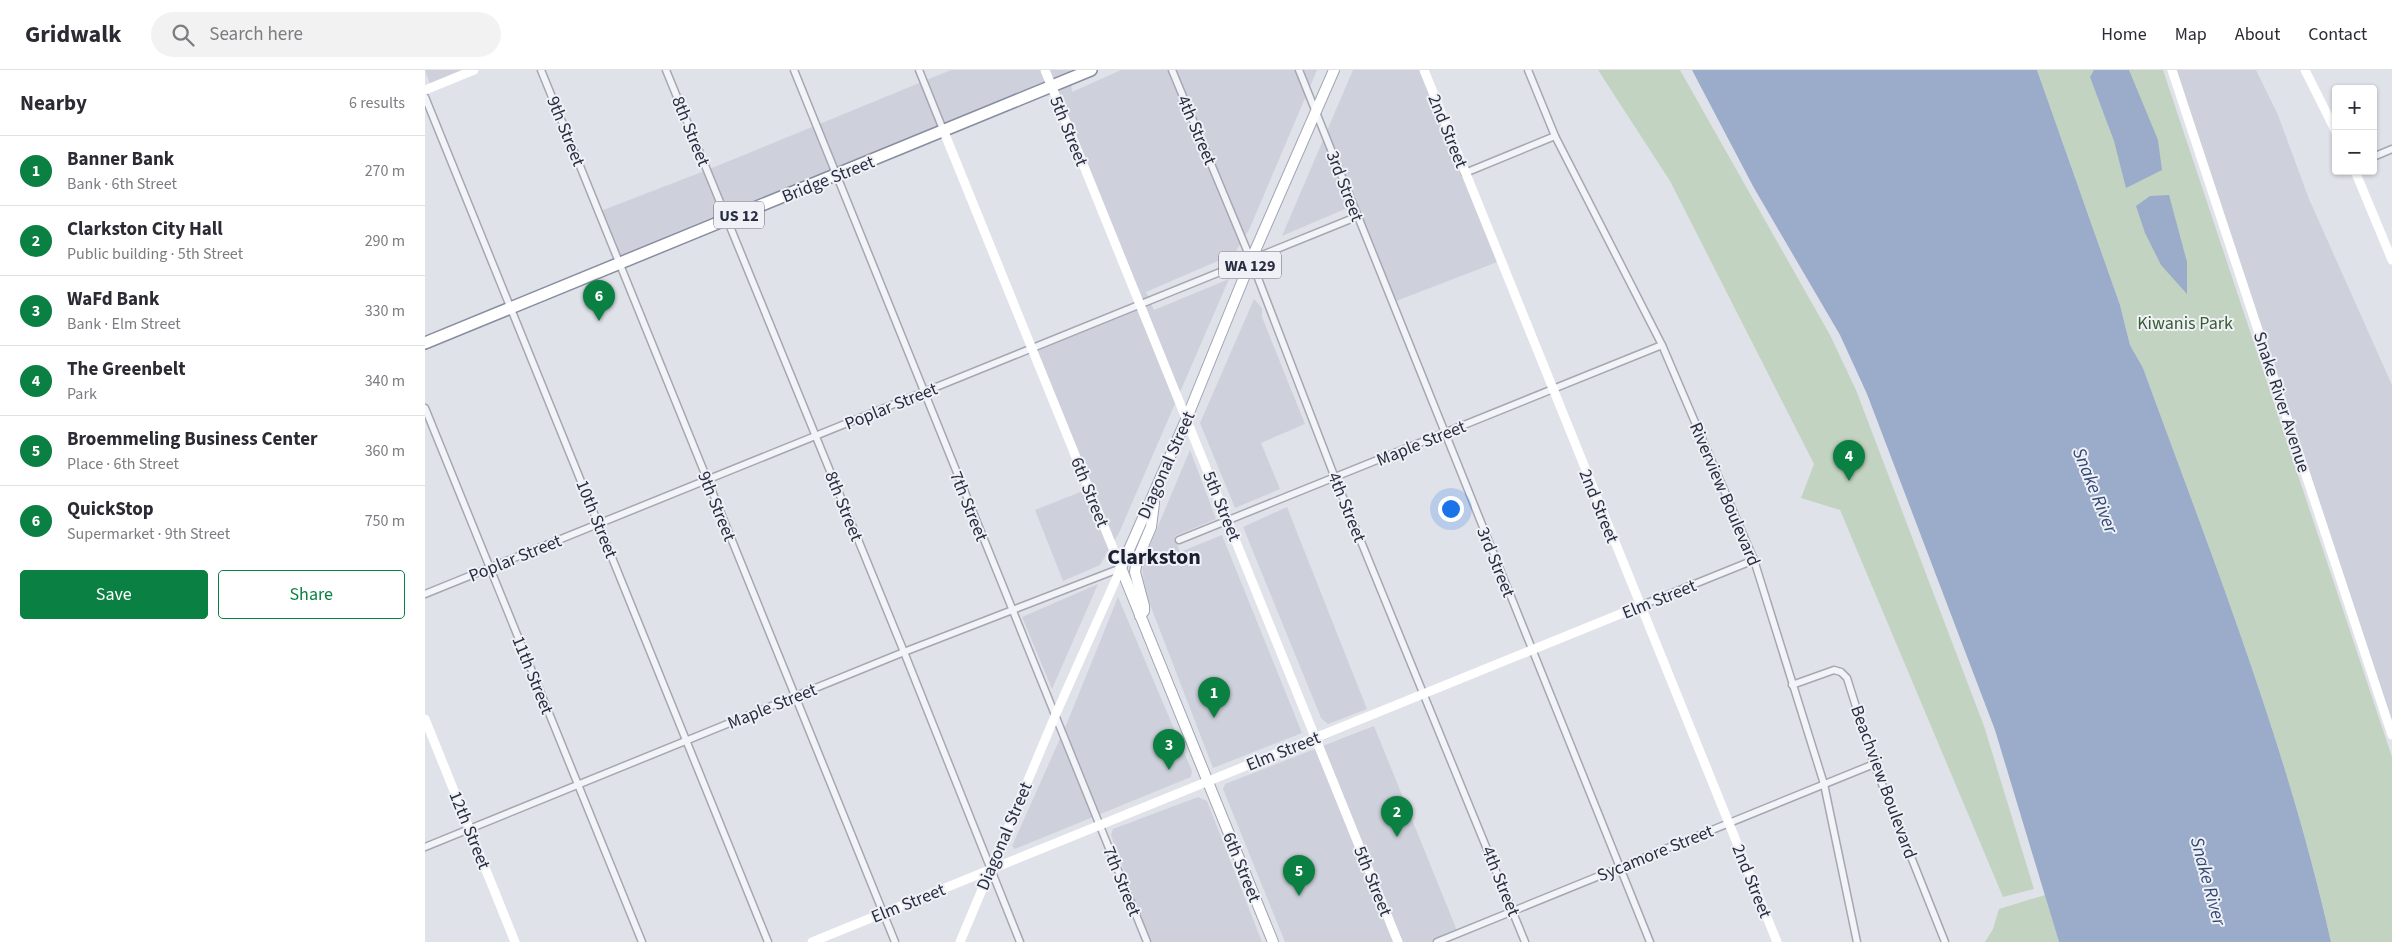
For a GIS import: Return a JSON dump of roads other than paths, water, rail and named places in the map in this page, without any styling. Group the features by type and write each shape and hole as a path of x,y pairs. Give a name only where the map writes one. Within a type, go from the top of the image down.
{"highway":[{"name":"Bridge Street","path":"425,343 944,132 1091,70"}],"main road":[{"name":"Diagonal Street","path":"1121,568 1186,420 1315,110 1334,70"},
{"name":"WA 129","path":"1140,616 1144,611 1144,606 1135,572 1137,560 1151,527 1155,491"},
{"name":"6th Street","path":"1121,568 1273,942"}],"street":[{"path":"425,90 474,70"},
{"name":"9th Street","path":"541,70 794,698 895,942"},
{"name":"8th Street","path":"666,70 904,652 1020,942"},
{"name":"7th Street","path":"794,70 923,393 1147,942"},
{"name":"6th Street","path":"919,70 1121,568"},
{"name":"5th Street","path":"1045,70 1398,942"},
{"name":"4th Street","path":"1172,70 1251,260 1335,478 1525,942"},
{"name":"3rd Street","path":"1299,70 1356,217 1650,942"},
{"name":"2nd Street","path":"1423,70 1777,942"},
{"name":"Riverview Boulevard","path":"1527,70 1555,136 1662,345 1754,560 1824,784 1857,942"},
{"name":"Snake River Avenue","path":"2172,70 2392,734"},
{"path":"2305,70 2335,130"},
{"name":"10th Street","path":"425,97 768,942"},
{"path":"1465,173 1555,136"},
{"path":"2377,155 2392,149"},
{"path":"2357,175 2392,260"},
{"name":"Poplar Street","path":"425,594 1356,217"},
{"name":"Maple Street","path":"1179,540 1662,345"},
{"name":"11th Street","path":"425,408 642,942"},
{"name":"Elm Street","path":"812,942 1754,560"},
{"name":"Maple Street","path":"425,847 904,652 1121,568"},
{"name":"Diagonal Street","path":"960,942 1055,716 1121,568"},
{"name":"Beachview Boulevard","path":"1792,685 1835,670 1841,672 1847,678 1874,764 1945,942"},
{"name":"12th Street","path":"425,719 515,942"},
{"name":"Sycamore Street","path":"1437,942 1874,764"}],"water":[{"name":"Snake River","path":"1692,70 2037,70 2120,305 2130,345 2143,368 2246,652 2293,796 2331,942 2059,942 1995,730 1867,394 1840,335 1754,188"},
{"path":"2094,70 2129,70 2158,140 2162,170 2126,188 2114,141 2090,77"},
{"path":"2169,195 2187,262 2187,294 2161,265 2145,233 2136,206 2150,196"}],"place":[{"name":"QuickStop","path":"599,321"},
{"name":"The Greenbelt","path":"1849,481"},
{"name":"Banner Bank","path":"1214,718"},
{"name":"WaFd Bank","path":"1169,770"},
{"name":"Clarkston City Hall","path":"1397,837"},
{"name":"Broemmeling Business Center","path":"1299,896"}],"district":[{"name":"Clarkston","path":"1154,556"}],"park label":[{"name":"Kiwanis Park","path":"2185,323"}]}
